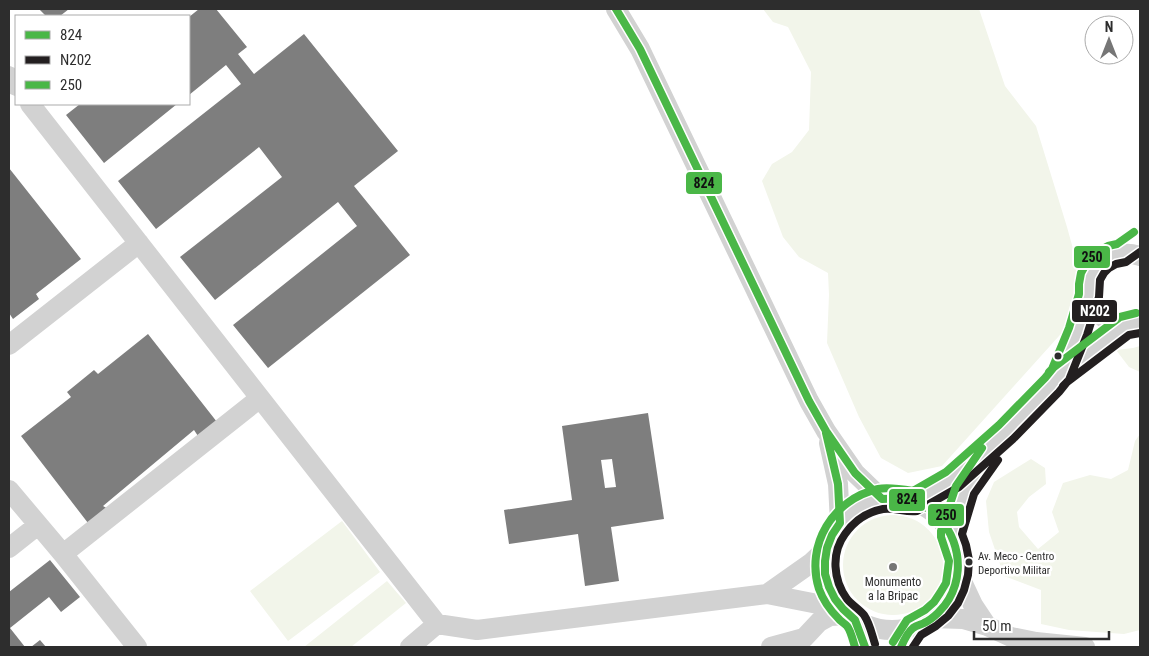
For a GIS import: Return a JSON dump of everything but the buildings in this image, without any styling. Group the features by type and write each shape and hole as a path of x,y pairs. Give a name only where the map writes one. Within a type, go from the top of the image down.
{"street":[{"path":"616,9 640,49"},
{"path":"625,9 640,49 809,400 826,431 855,473 882,498"},
{"path":"31,105 437,624 477,630 767,594 849,615 869,627 884,630 899,630 923,623 963,619 987,626 1009,642 1036,642 1085,647"},
{"path":"1060,375 1078,330 1089,295 1091,276 1096,267 1112,255 1131,254 1140,240"},
{"path":"9,345 138,243"},
{"path":"1089,295 1093,306 1109,322 1133,324"},
{"path":"914,502 952,480 1006,432 1060,375 1133,324"},
{"path":"63,554 260,398"},
{"path":"826,431 838,484 840,523"},
{"path":"952,534 965,490 1006,432"},
{"path":"9,490 137,647"},
{"path":"865,647 849,615 835,599 829,587 825,561 832,535 848,514 858,507 882,498 898,498 914,502 929,509 942,520 952,534 958,560 955,586 949,598 941,609 923,623 901,647"},
{"path":"9,548 38,525"},
{"path":"767,594 811,563 827,548"},
{"path":"958,573 973,605 987,626"},
{"path":"771,647 804,638 819,622 830,616 849,615"},
{"path":"410,647 437,624"}],"shaded area":[{"path":"763,9 979,9 1005,86 1036,126 1083,285 1068,326 942,466 908,473 881,458 859,417 827,343 828,273 799,257 783,237 762,181 772,164 792,152 809,130 811,72 788,27 773,22"},
{"path":"1140,346 1140,372 1129,367 1116,350"},
{"path":"1140,434 1140,630 1124,634 1069,630 1041,624 1041,590 1004,576 989,532 986,501 994,482 1031,459 1045,468 1046,484 1029,497 1017,512 1019,527 1038,549 1059,532 1052,512 1063,483 1090,475 1111,479 1128,470 1135,441"},
{"path":"893,515 912,519 928,530 939,546 943,565 939,584 928,600 912,611 893,615 874,611 858,600 847,584 843,565 847,546 858,530 874,519"},
{"path":"342,521 380,572 288,641 250,591"},
{"path":"387,581 406,603 351,647 304,647"}],"transit line":[{"name":"824","path":"616,9 640,49 809,401 826,431 855,473 882,499 898,498 913,501 927,507 947,528 954,541 958,570 955,585 949,599 935,616 911,630 901,647"},
{"name":"250","path":"1049,372 1069,328 1079,294 1081,273 1087,262 1097,252 1117,244 1134,232"},
{"name":"N202","path":"1063,386 1069,380 1087,335 1099,297 1100,280 1104,273 1109,268 1126,262 1140,252"},
{"name":"250","path":"855,647 847,626 827,605 819,589 816,572 816,556 820,541 826,526 836,513 862,494 882,488 913,491 946,472 999,425 1054,367 1120,317 1136,313"},
{"name":"N202","path":"875,644 866,618 847,599 839,584 836,566 837,550 840,541 849,529 861,518 872,512 883,509 917,511 959,487 1013,439 1067,382 1129,335 1140,333"},
{"name":"824","path":"826,433 838,484 840,523 832,535 827,548 825,574 835,599 855,620 865,647"},
{"name":"250","path":"893,642 907,620 925,610 934,602 946,583 949,561 941,537 941,531 956,486 982,448"},
{"name":"N202","path":"913,647 921,635 948,616 958,603 964,590 969,560 962,534 974,494 998,460"}],"place":[{"name":"Av. Meco - Centro Deportivo Militar","path":"969,562"},
{"name":"Monumento a la Bripac","path":"893,567"}]}
